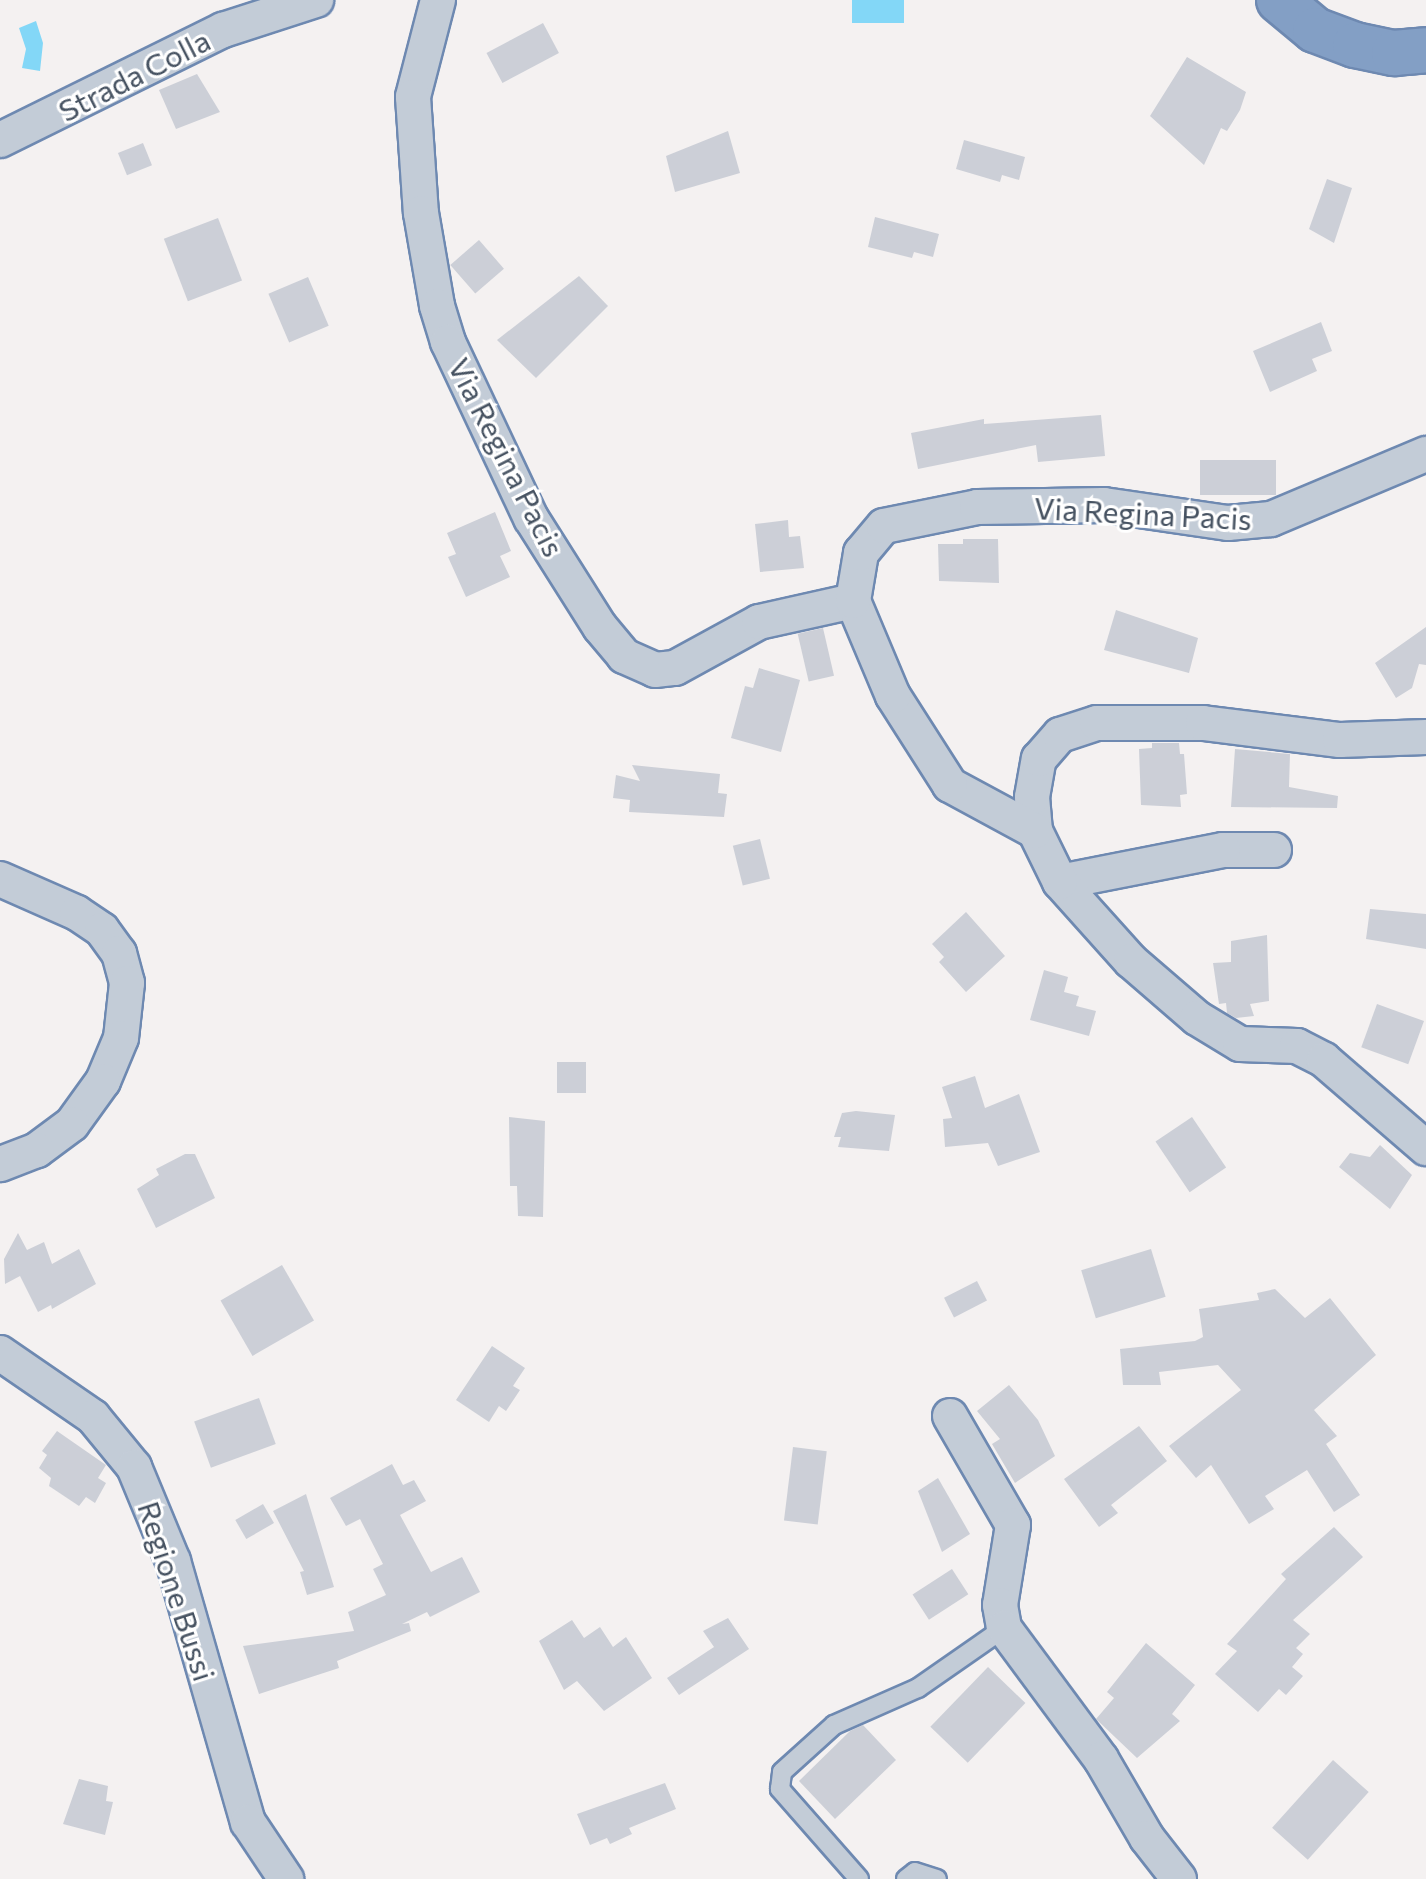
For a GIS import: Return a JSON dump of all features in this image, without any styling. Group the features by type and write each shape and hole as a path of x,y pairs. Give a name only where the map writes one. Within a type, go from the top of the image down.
{"highway":[{"path":"1279,0 1315,30 1355,45 1394,53 1426,50"}],"street":[{"name":"Strada Colla","path":"0,140 223,30 316,0"},
{"name":"Via Regina Pacis","path":"438,0 413,97 421,213 437,306 448,342 531,518 600,627 624,656 655,670 675,668 759,622 853,601 861,553 884,526 977,507 1104,505 1228,523 1271,519 1426,454"},
{"path":"853,601 893,696 950,785 1035,831"},
{"path":"1426,737 1340,740 1203,723 1097,723 1060,735 1039,759 1032,797 1035,831 1060,882 1131,961 1197,1018 1240,1044 1297,1046 1324,1060 1426,1148"},
{"path":"1060,882 1223,850 1274,850"},
{"path":"0,879 77,913 102,930 119,953 127,983 121,1038 103,1081 72,1124 37,1150 0,1164"},
{"name":"Regione Bussi","path":"0,1353 93,1417 134,1467 173,1561 248,1822 286,1879"},
{"path":"950,1416 1013,1525 1000,1605 1004,1628 1101,1759 1147,1838 1179,1879"}],"lane":[{"path":"859,1879 780,1789 782,1772 834,1725 918,1688 1004,1628"},
{"path":"906,1879 915,1872 937,1879"}],"water":[{"path":"852,0 904,0 904,23 852,23"},
{"path":"36,21 43,43 40,71 22,68 26,49 19,28"}],"building":[{"path":"543,23 559,53 502,83 486,53"},
{"path":"1187,57 1246,92 1240,110 1227,131 1221,128 1204,165 1150,116"},
{"path":"197,74 220,112 176,129 159,90"},
{"path":"728,131 740,173 675,192 666,156"},
{"path":"964,140 1025,157 1019,180 1002,175 1000,182 956,169"},
{"path":"143,143 152,165 127,175 118,153"},
{"path":"1327,179 1352,188 1334,243 1309,229"},
{"path":"875,217 939,234 933,257 914,252 912,258 868,247"},
{"path":"218,218 242,281 188,301 164,239"},
{"path":"479,240 504,269 475,294 450,265"},
{"path":"579,276 608,306 536,378 497,340"},
{"path":"308,277 329,326 289,343 268,294"},
{"path":"1321,322 1332,351 1312,359 1317,371 1270,392 1253,351"},
{"path":"1101,415 1105,456 1038,462 1036,445 918,469 911,433 984,419 984,424"},
{"path":"1200,460 1276,460 1276,495 1200,495"},
{"path":"495,512 511,551 500,556 510,577 466,597 448,557 456,554 447,533"},
{"path":"788,520 789,537 800,536 804,568 760,572 755,524"},
{"path":"963,539 998,539 999,583 939,581 938,544 963,544"},
{"path":"1116,610 1198,638 1189,673 1104,650"},
{"path":"1426,627 1426,665 1419,664 1412,688 1396,698 1375,663"},
{"path":"823,628 834,676 809,682 798,634"},
{"path":"759,668 800,680 781,752 731,738 745,686 753,688"},
{"path":"1152,743 1179,743 1180,754 1184,754 1187,794 1180,795 1181,807 1141,805 1139,749 1152,748"},
{"path":"1235,749 1290,754 1289,787 1338,796 1337,808 1231,807"},
{"path":"632,765 720,774 718,793 727,794 724,817 629,812 630,800 613,798 616,775 640,781"},
{"path":"760,839 770,879 743,886 733,846"},
{"path":"1370,909 1426,914 1426,949 1366,939"},
{"path":"966,912 1005,956 966,992 939,962 944,957 932,944"},
{"path":"1267,935 1269,1001 1250,1004 1254,1016 1236,1018 1227,1013 1226,1003 1219,1004 1213,963 1231,962 1231,941"},
{"path":"1044,970 1068,977 1064,992 1079,996 1076,1006 1096,1011 1089,1036 1030,1020"},
{"path":"1377,1004 1424,1021 1408,1064 1361,1047"},
{"path":"557,1062 586,1062 586,1093 557,1093"},
{"path":"975,1076 985,1108 1019,1094 1040,1152 998,1166 988,1143 945,1147 943,1119 952,1118 942,1087"},
{"path":"856,1111 895,1115 889,1151 838,1147 841,1137 834,1137 842,1113"},
{"path":"509,1117 545,1121 543,1217 518,1216 517,1186 510,1186"},
{"path":"1192,1117 1226,1168 1190,1192 1156,1142"},
{"path":"1380,1145 1412,1175 1390,1209 1339,1167 1350,1153 1370,1157"},
{"path":"185,1154 195,1154 215,1198 156,1228 137,1189 159,1175 156,1169"},
{"path":"18,1233 27,1250 44,1242 52,1264 79,1249 96,1284 52,1309 51,1305 38,1312 20,1276 5,1284 4,1259"},
{"path":"1151,1249 1166,1297 1096,1318 1081,1270"},
{"path":"282,1265 314,1320 253,1356 221,1300"},
{"path":"977,1281 987,1301 954,1317 944,1298"},
{"path":"1275,1289 1305,1318 1330,1298 1376,1355 1314,1410 1337,1436 1326,1444 1360,1495 1334,1512 1307,1470 1265,1496 1274,1509 1249,1524 1211,1465 1196,1478 1169,1446 1241,1390 1218,1365 1159,1372 1161,1385 1123,1385 1120,1349 1195,1341 1203,1337 1199,1309 1259,1300 1257,1293"},
{"path":"492,1346 525,1368 513,1386 520,1390 506,1411 499,1406 489,1422 456,1400"},
{"path":"1009,1385 1038,1420 1055,1456 1015,1483 992,1444 1000,1439 977,1411"},
{"path":"259,1398 276,1444 211,1468 194,1422"},
{"path":"1139,1426 1167,1461 1111,1505 1118,1513 1099,1527 1064,1479"},
{"path":"57,1431 106,1465 98,1478 106,1483 95,1503 86,1497 79,1506 49,1486 51,1478 39,1468 47,1455 42,1451"},
{"path":"793,1447 827,1451 818,1525 784,1520"},
{"path":"392,1464 403,1485 414,1480 426,1501 400,1515 431,1572 462,1557 480,1592 430,1617 427,1612 402,1624 409,1623 411,1631 337,1661 339,1668 259,1694 243,1646 354,1631 348,1612 386,1595 373,1569 383,1564 360,1519 346,1526 330,1498"},
{"path":"938,1478 970,1534 942,1552 918,1491"},
{"path":"306,1494 334,1587 307,1595 300,1572 304,1571 273,1511"},
{"path":"263,1504 274,1523 246,1539 235,1520"},
{"path":"1334,1527 1363,1557 1293,1620 1310,1634 1296,1648 1303,1654 1292,1667 1303,1676 1286,1695 1279,1689 1258,1712 1215,1674 1237,1651 1227,1644 1286,1579 1281,1574"},
{"path":"952,1569 968,1594 929,1620 913,1595"},
{"path":"728,1618 749,1649 679,1695 667,1678 714,1647 703,1631"},
{"path":"572,1620 584,1638 600,1627 613,1647 626,1637 652,1678 604,1711 577,1681 564,1690 539,1641"},
{"path":"1146,1643 1195,1685 1172,1714 1180,1721 1137,1758 1096,1719 1114,1698 1107,1692"},
{"path":"988,1667 1025,1703 968,1763 930,1727"},
{"path":"863,1725 896,1760 835,1819 799,1781 850,1731"},
{"path":"1333,1760 1369,1792 1308,1860 1272,1828"},
{"path":"79,1779 108,1786 106,1801 113,1802 105,1835 63,1824"},
{"path":"665,1783 676,1809 629,1828 632,1834 610,1844 607,1838 590,1845 577,1814"}]}
